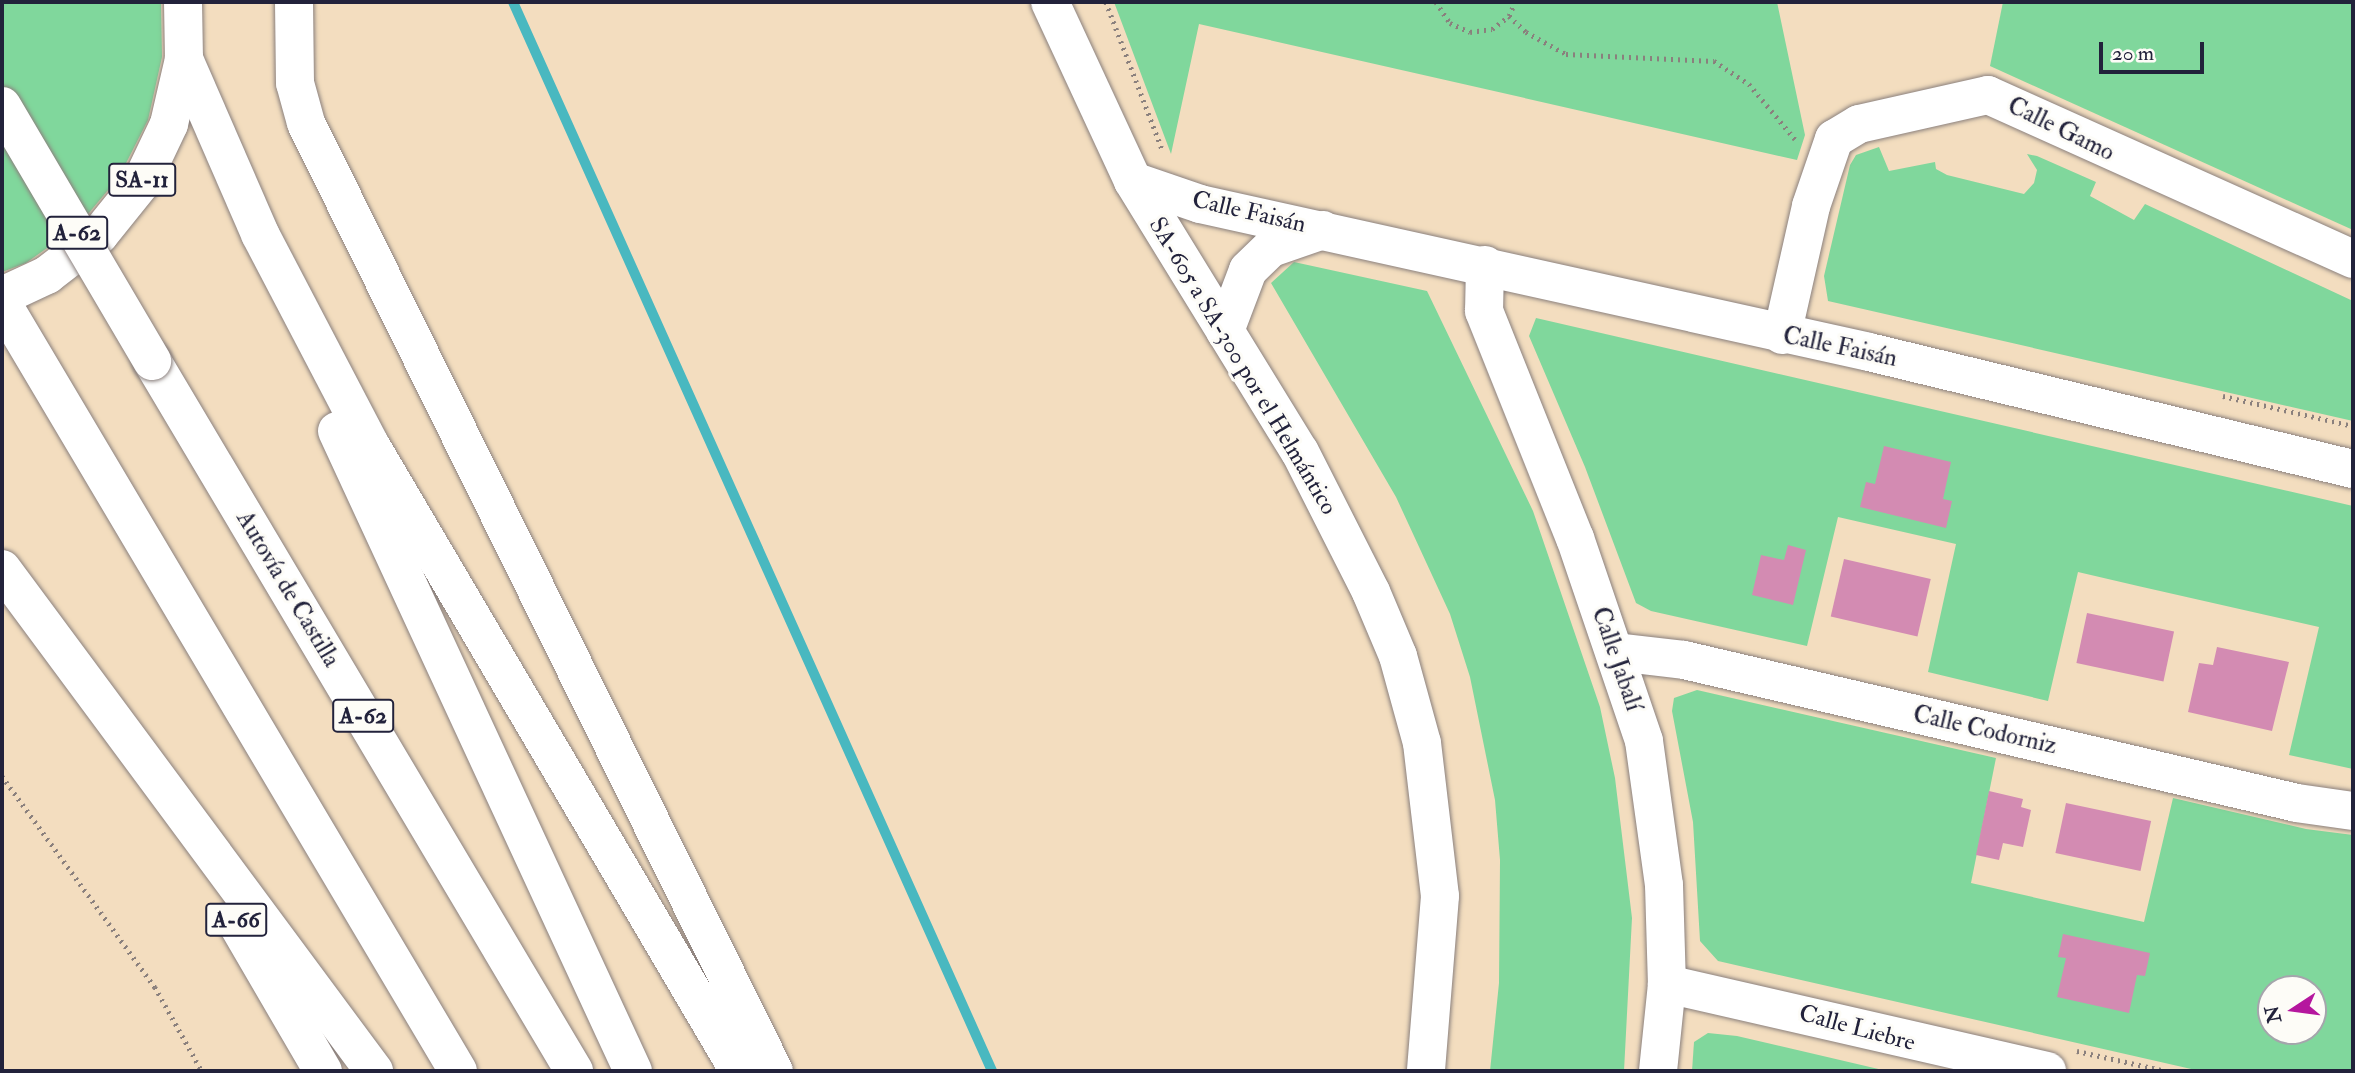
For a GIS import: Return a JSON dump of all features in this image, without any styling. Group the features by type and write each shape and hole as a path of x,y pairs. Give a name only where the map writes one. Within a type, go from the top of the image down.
{"main road":[{"name":"SA-11","path":"2,296 47,275 99,235 141,183 169,124 184,59 184,2"},
{"path":"294,2 295,82 306,123 774,1071"},
{"name":"SA-605 a SA-300 por el Helmántico","path":"1050,2 1225,331 1300,452 1371,592 1398,656 1422,743 1440,896 1426,1071"},
{"path":"184,59 260,234 371,446 739,1071"},
{"name":"Calle Gamo","path":"1782,335 1811,206 1834,139 1859,124 1988,95 2353,259"},
{"name":"Autovía de Castilla","path":"2,106 574,1071"},
{"name":"Calle Faisán","path":"1150,187 2353,469"},
{"name":"Calle Faisán","path":"1225,331 1248,270 1271,248 1325,230"},
{"path":"260,234 299,348 633,1071"},
{"name":"Calle Jabalí","path":"1485,265 1484,311 1616,652 1644,741 1658,819 1667,984 1658,1071"},
{"path":"2,303 458,1071"},
{"path":"2,569 374,1071"},
{"name":"Calle Codorniz","path":"1616,652 1684,660 2284,800 2353,811"},
{"name":"A-66","path":"149,769 323,1071"},
{"name":"Calle Liebre","path":"1667,984 2060,1060"}],"path":[{"path":"1106,2 1162,146 1150,187"},
{"path":"1436,2 1450,23 1470,32 1492,29 1509,16 1515,2"},
{"path":"1509,16 1526,32 1566,54 1714,61 1749,84 1797,141"},
{"path":"2,776 155,987 202,1071"},
{"path":"2060,1060 2166,1071"}],"green space":[{"path":"2,2 161,2 162,57 148,120 119,177 78,226 26,263 2,272"},
{"path":"1114,2 1777,2 1805,135 1797,160 1199,24 1171,154"},
{"path":"2003,2 2353,2 2353,230 1990,66"},
{"path":"1879,147 1889,171 1935,162 1936,169 1947,175 2024,194 2034,183 2037,170 2027,154 2037,156 2096,182 2090,196 2134,220 2145,204 2353,301 2353,421 1828,301 1824,276 1850,165 1856,155"},
{"path":"1294,262 1427,291 1533,511 1600,707 1615,778 1632,918 1624,1071 1490,1071 1499,983 1500,860 1495,800 1470,677 1450,614 1396,497 1271,283"},
{"path":"1536,318 2353,506 2353,769 2289,755 2319,627 2078,572 2048,701 1928,672 1956,544 1838,517 1807,646 1651,611 1636,603 1585,467 1529,336"},
{"path":"1697,690 1996,758 1971,883 2144,922 2173,798 2306,829 2353,835 2353,1071 2200,1071 1718,961 1700,941 1693,822 1672,711 1674,698"},
{"path":"1708,1033 1737,1036 1887,1071 1692,1071 1694,1042"}],"building":[{"path":"1884,446 1951,462 1943,499 1952,501 1946,528 1860,507 1866,482 1875,484"},
{"path":"1788,545 1806,550 1793,605 1752,595 1761,555 1784,560"},
{"path":"1844,559 1931,579 1917,637 1831,616"},
{"path":"2087,613 2174,632 2163,681 2076,663"},
{"path":"2217,647 2289,662 2272,731 2188,712 2199,663 2213,665"},
{"path":"1989,791 2023,799 2021,807 2031,810 2023,847 2003,843 1999,860 1976,855"},
{"path":"2066,803 2151,821 2140,871 2055,853"},
{"path":"2063,934 2150,953 2145,976 2137,975 2129,1013 2057,997 2066,958 2058,957"}],"waterway":[{"path":"513,2 992,1071"}]}
